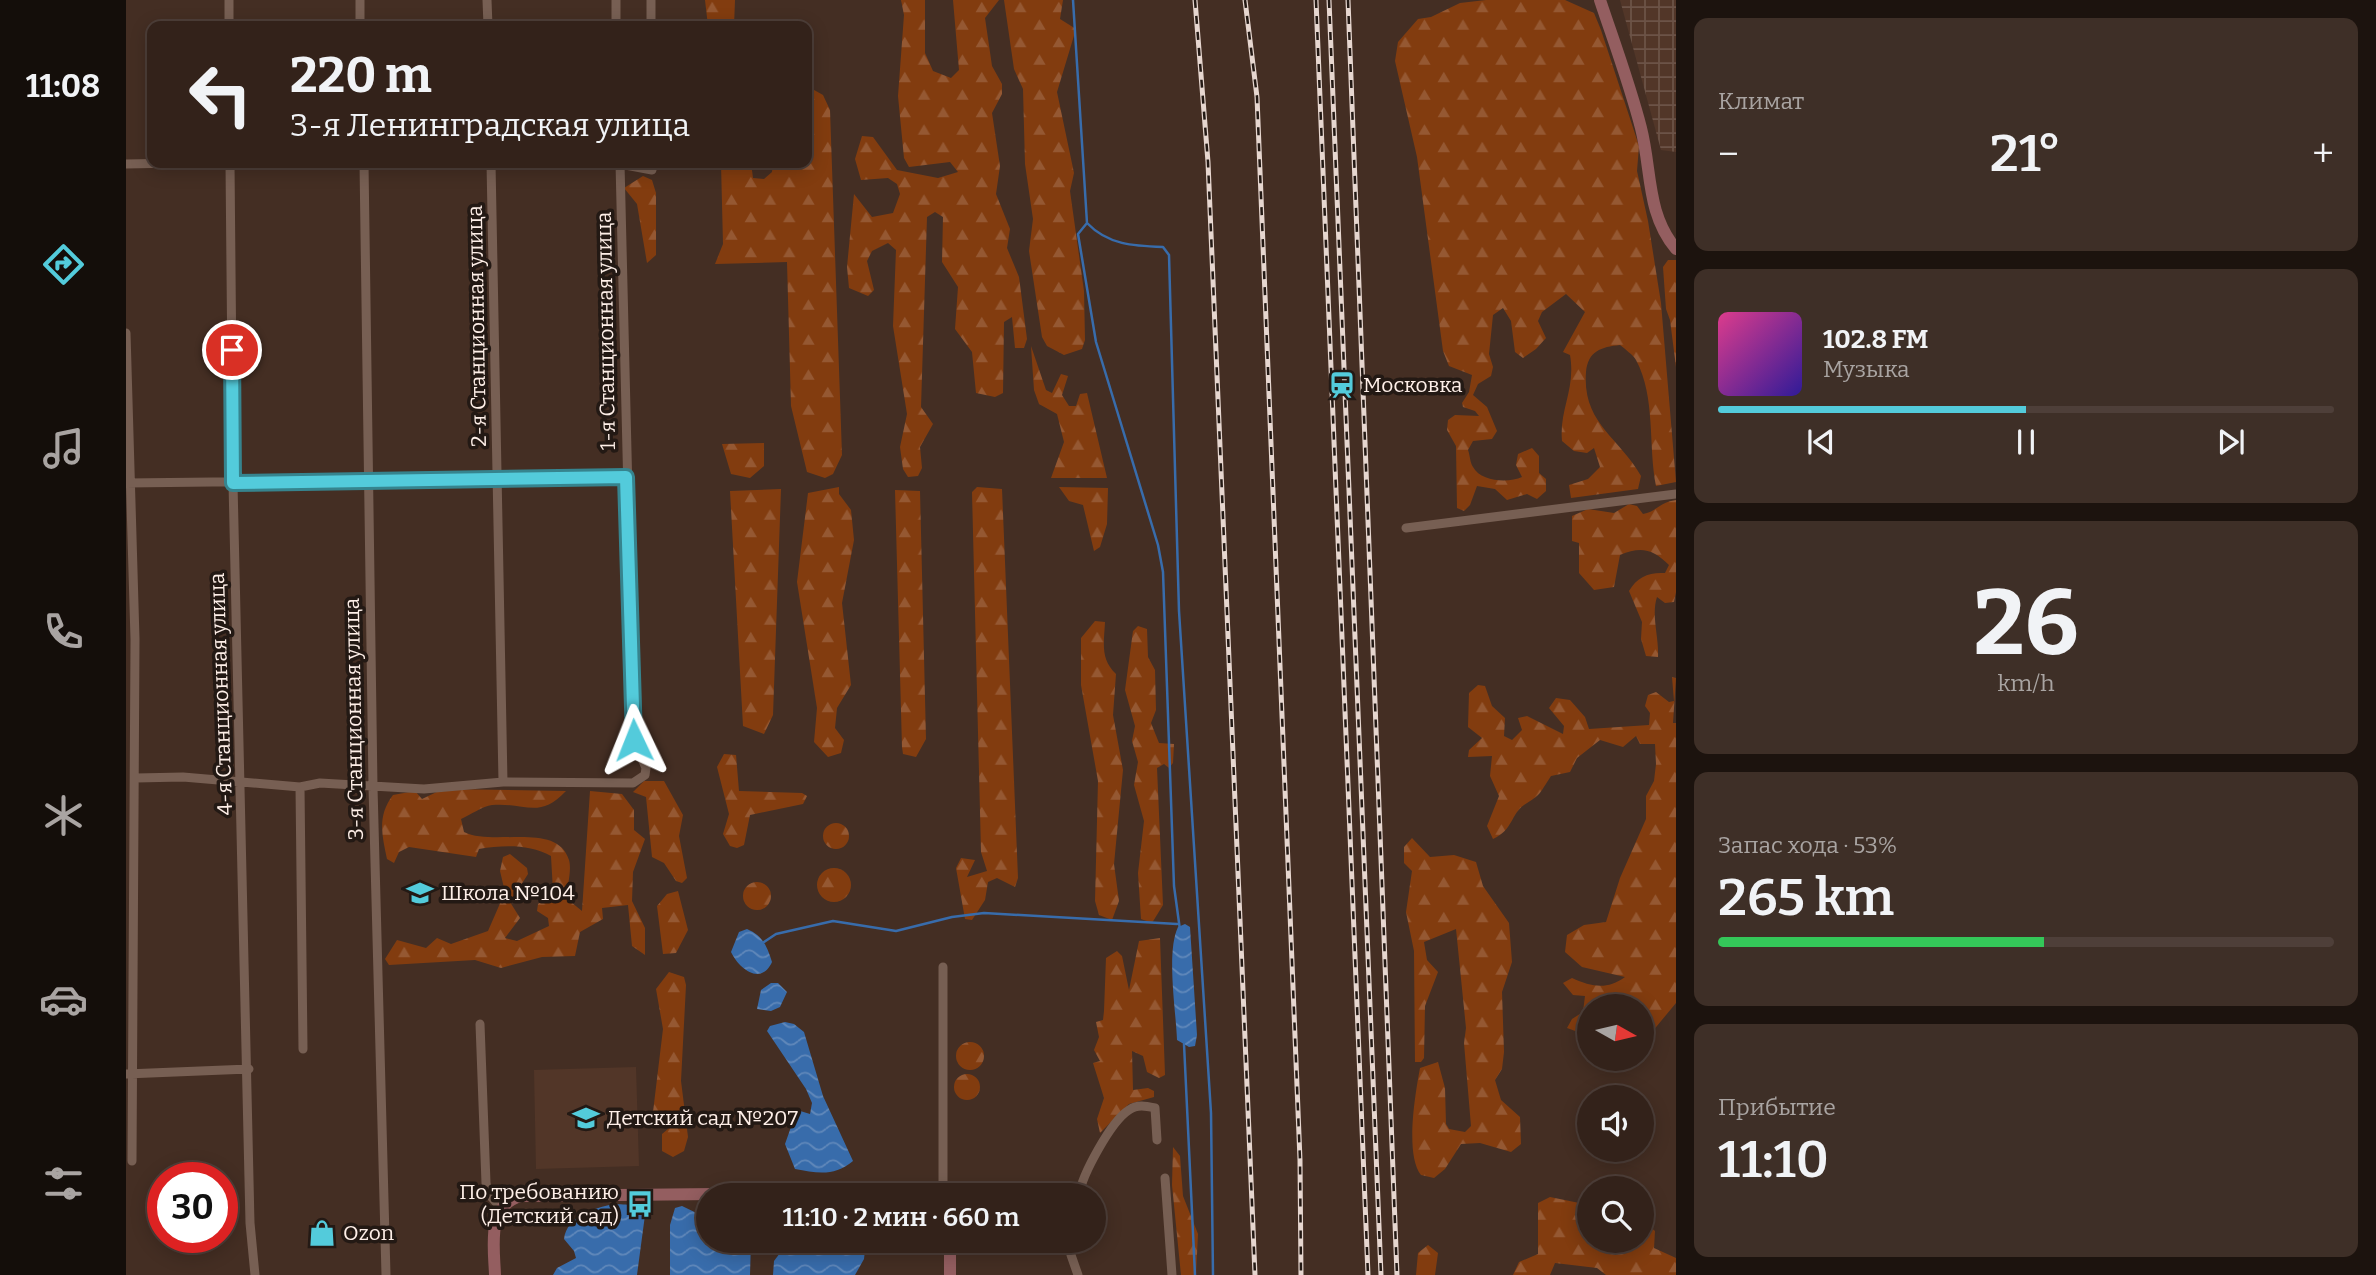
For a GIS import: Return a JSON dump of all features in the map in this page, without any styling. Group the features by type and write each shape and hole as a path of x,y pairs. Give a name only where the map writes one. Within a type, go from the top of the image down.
{"street":[{"path":"229,0 229,21"},
{"path":"360,0 360,21"},
{"path":"487,0 488,21"},
{"path":"616,0 616,21"},
{"path":"651,0 651,21"},
{"path":"1600,0 1641,128 1653,208 1659,227 1676,249"},
{"path":"126,164 147,164"},
{"name":"4-я Станционная улица","path":"230,168 233,483 249,1069 250,1223 255,1275"},
{"name":"3-я Станционная улица","path":"364,168 373,787 386,1275"},
{"name":"2-я Станционная улица","path":"491,168 503,782"},
{"name":"1-я Станционная улица","path":"503,782 634,783 645,775 646,768 634,740 620,168"},
{"path":"126,333 136,778 129,1074 132,1161"},
{"path":"128,483 626,477"},
{"path":"1406,528 1676,494"},
{"path":"136,778 225,779 242,783 300,787 320,783 424,789 503,782"},
{"path":"300,787 303,1049"},
{"path":"943,967 943,1183"},
{"path":"480,1024 486,1182 488,1193 501,1208"},
{"path":"129,1074 249,1069"},
{"path":"1081,1183 1102,1143 1125,1112 1145,1105 1155,1108 1157,1140"},
{"path":"1165,1178 1172,1275"},
{"path":"495,1275 495,1225 501,1208 514,1198 696,1194"},
{"path":"950,1253 950,1275"},
{"path":"1071,1253 1078,1275"}],"shaded area":[{"path":"1620,0 1676,0 1676,152 1661,150"},
{"name":"Детский сад №207","path":"636,1067 639,1166 536,1169 534,1070"}],"green space":[{"path":"705,0 735,0 734,21 707,21"},
{"path":"901,0 925,0 925,53 933,71 951,78 959,70 953,0 999,0 985,18 992,66 1002,84 1002,94 992,113 1000,166 996,194 1010,229 1007,248 1019,277 1027,339 1024,348 1015,348 1012,317 1004,322 1003,393 995,397 976,393 972,352 955,329 958,287 942,262 943,217 935,212 927,217 921,407 933,424 920,447 922,468 918,476 908,477 903,469 900,447 907,414 893,326 896,250 888,243 872,251 867,261 874,290 868,296 849,288 847,267 854,194 872,217 893,213 900,194 897,184 888,178 861,180 855,159 862,136 873,137 897,170 938,178 958,172 950,162 909,167 904,158 898,96 904,15"},
{"path":"1004,0 1063,0 1060,19 1076,29 1057,92 1074,173 1070,191 1084,291 1085,340 1082,349 1064,355 1047,346 1042,337 1029,251 1033,219 1025,164 1023,89 1014,69"},
{"path":"1486,0 1565,0 1594,13 1601,30 1639,146 1637,171 1661,303 1676,482 1656,486 1649,406 1642,374 1631,354 1620,345 1613,346 1597,351 1589,359 1586,390 1596,417 1641,476 1638,489 1571,498 1569,485 1588,479 1600,467 1594,448 1587,453 1574,451 1562,441 1563,419 1571,378 1570,355 1563,352 1585,312 1566,294 1542,312 1538,321 1546,338 1523,358 1515,352 1511,321 1503,308 1493,315 1489,354 1493,367 1491,376 1478,384 1473,395 1487,407 1497,431 1492,439 1473,441 1468,450 1473,467 1482,476 1489,478 1516,479 1522,477 1516,465 1518,454 1532,448 1539,456 1539,473 1546,479 1546,491 1537,499 1527,494 1507,500 1495,489 1477,486 1470,505 1464,511 1457,508 1456,446 1447,430 1448,420 1455,415 1479,416 1475,411 1463,407 1462,403 1469,392 1472,375 1449,366 1443,351 1417,157 1395,61 1398,42 1418,19 1431,17 1460,3"},
{"path":"812,89 823,95 830,110 842,455 833,474 825,478 807,472 791,406 787,262 715,264 723,244 721,168 752,168 753,178 764,179 772,168 812,168"},
{"path":"643,176 652,180 656,193 656,255 647,263 637,204 624,188"},
{"path":"1668,260 1676,260 1676,367 1666,309 1663,267"},
{"path":"1031,346 1046,390 1052,393 1061,374 1068,376 1062,395 1069,406 1076,406 1080,394 1087,393 1107,478 1051,478 1064,442 1057,414 1039,404 1034,390"},
{"path":"764,443 764,466 750,478 731,474 722,444"},
{"path":"839,487 839,494 851,510 854,540 842,603 851,685 837,708 835,728 844,740 841,753 828,757 814,742 817,708 797,582 808,493"},
{"path":"977,487 1002,489 1018,878 1015,887 997,878 988,882 985,900 972,920 965,919 956,868 961,858 975,860 967,877 987,871 981,852 972,492"},
{"path":"1059,487 1108,488 1107,524 1100,547 1094,551 1083,505 1069,501"},
{"path":"781,489 773,715 764,734 743,726 730,491"},
{"path":"895,490 920,491 926,739 916,757 903,754 902,747"},
{"path":"1676,500 1676,592 1674,602 1665,603 1657,597 1655,611 1658,657 1646,656 1641,639 1642,622 1629,591 1644,576 1665,573 1669,565 1652,552 1627,552 1620,555 1614,587 1594,590 1579,573 1579,543 1572,541 1572,516 1588,509 1614,513 1629,504 1637,506 1643,514"},
{"path":"1095,621 1105,622 1105,656 1116,674 1113,715 1123,770 1114,864 1119,901 1112,920 1099,915 1095,901 1098,781 1081,685 1081,638"},
{"path":"1138,626 1147,629 1148,657 1155,670 1156,710 1151,723 1159,743 1174,744 1173,763 1169,768 1164,764 1157,768 1163,905 1152,923 1141,919 1138,873 1144,821 1134,785 1138,762 1132,741 1135,726 1125,690 1133,631"},
{"path":"1672,677 1676,678 1673,723 1676,723 1676,1003 1654,1030 1654,994 1573,995 1563,983 1572,978 1593,985 1606,985 1625,977 1582,967 1565,952 1567,935 1584,925 1606,922 1620,878 1646,819 1646,796 1654,781 1655,744 1640,744 1636,736 1623,747 1600,740 1577,758 1570,772 1551,776 1540,793 1520,809 1508,827 1493,839 1487,826 1499,796 1490,776 1492,756 1468,757 1469,750 1482,738 1468,727 1469,693 1478,685 1485,686 1492,706 1505,718 1504,736 1512,740 1522,730 1518,718 1527,716 1563,734 1564,726 1549,708 1556,698 1570,700 1585,717 1589,729 1649,725 1650,713 1645,706 1648,695 1656,692 1669,702 1674,701"},
{"path":"724,754 736,755 739,791 802,793 807,796 803,804 750,815 744,845 737,848 730,846 723,834 729,814 717,767"},
{"path":"644,781 664,781 683,815 679,836 687,878 682,883 676,881 664,863 652,857 646,797 633,792"},
{"path":"443,789 566,791 548,805 531,808 492,805 461,819 464,832 477,836 538,838 552,841 562,848 570,864 566,898 582,911 590,791 622,794 634,810 634,830 645,839 633,872 632,901 645,928 645,955 632,946 628,905 602,908 603,919 580,932 575,956 542,957 501,968 475,960 389,965 385,959 397,940 426,948 437,938 451,944 488,931 505,892 500,871 503,857 510,854 527,868 528,874 510,902 520,918 505,938 517,941 549,926 548,918 537,911 538,904 553,891 551,856 543,852 516,846 497,847 479,849 476,857 409,847 399,852 394,863 387,859 382,834 383,818 393,795 415,791 422,799"},
{"path":"836,823 845,827 849,836 845,845 836,849 827,845 823,836 827,827"},
{"path":"1412,838 1430,857 1454,855 1476,862 1483,886 1509,923 1512,962 1502,992 1504,1052 1502,1069 1495,1080 1501,1100 1520,1117 1521,1144 1511,1152 1480,1143 1461,1144 1445,1169 1434,1178 1421,1175 1413,1154 1413,1124 1420,1068 1438,1062 1445,1088 1446,1124 1449,1129 1465,1132 1471,1126 1464,1043 1466,1028 1456,929 1424,942 1427,960 1438,972 1425,1006 1424,1058 1421,1062 1415,1062 1414,951 1406,912 1412,871 1404,863 1404,847"},
{"path":"834,868 846,873 851,885 846,897 834,902 822,897 817,885 822,873"},
{"path":"757,882 767,886 771,896 767,906 757,910 747,906 743,896 747,886"},
{"path":"678,891 688,930 676,953 663,954 657,906 667,894"},
{"path":"1160,938 1165,1075 1159,1078 1147,1072 1143,1056 1132,1051 1133,1090 1148,1088 1154,1091 1154,1097 1129,1104 1100,1133 1097,1119 1104,1098 1093,1063 1100,1061 1094,1050 1099,1037 1096,1022 1103,1020 1106,958 1117,951 1122,956 1129,990 1139,941"},
{"path":"669,972 684,977 686,985 681,1081 688,1137 684,1151 673,1157 662,1151 662,1134 674,1124 669,1119 657,1119 653,1112 663,1029 656,989"},
{"path":"1577,1016 1577,1032 1567,1028"},
{"path":"970,1042 980,1046 984,1056 980,1066 970,1070 960,1066 956,1056 960,1046"},
{"path":"967,1074 976,1078 980,1087 976,1096 967,1100 958,1096 954,1087 958,1078"},
{"path":"1173,1147 1180,1156 1183,1196 1198,1234 1196,1275 1181,1275 1172,1185"},
{"path":"1550,1197 1577,1203 1577,1253 1654,1253 1654,1248 1676,1258 1676,1275 1606,1275 1597,1268 1555,1263 1550,1275 1513,1275 1519,1262 1538,1254 1538,1203"},
{"path":"1428,1245 1438,1253 1435,1275 1416,1275 1418,1253"}],"water":[{"path":"1185,924 1190,927 1197,1035 1195,1046 1189,1047 1177,1040 1173,982 1174,938 1178,927"},
{"path":"747,929 761,938 770,956 772,962 762,973 756,974 745,969 731,952 739,932"},
{"path":"771,983 778,983 787,992 780,1007 771,1011 757,1009 761,990"},
{"path":"785,1022 794,1024 804,1032 823,1096 853,1161 839,1170 818,1172 795,1169 785,1144 797,1110 810,1114 812,1103 806,1089 767,1031 770,1026"},
{"path":"614,1204 636,1207 645,1215 637,1275 553,1275 557,1268 576,1258 564,1239 570,1224 583,1214"},
{"path":"682,1206 696,1213 696,1253 751,1253 750,1275 670,1275 670,1225 675,1208"},
{"path":"780,1253 865,1253 855,1275 773,1275 774,1261"}],"waterway":[{"path":"1073,0 1087,223 1078,234 1096,342 1158,545 1163,572 1174,886 1180,930"},
{"path":"1087,223 1113,240 1132,245 1163,247 1169,255 1179,611 1211,1113 1213,1275"},
{"path":"764,942 776,934 833,921 896,931 952,917 984,913 1177,924"},
{"path":"1184,1044 1195,1275"}],"railway":[{"path":"1195,0 1208,162 1255,1275"},
{"path":"1245,0 1257,97 1300,1160 1301,1275"},
{"path":"1316,0 1368,1275"},
{"path":"1329,0 1381,1275"},
{"path":"1348,0 1397,1275"}],"place":[{"name":"Московка","path":"1342,385"},
{"name":"Школа №104","path":"420,893"},
{"name":"Детский сад №207","path":"586,1118"},
{"name":"По требованию (Детский сад)","path":"640,1204"},
{"name":"Ozon","path":"322,1233"}],"route":[{"path":"232,350 233,483 626,477 634,740"}]}
